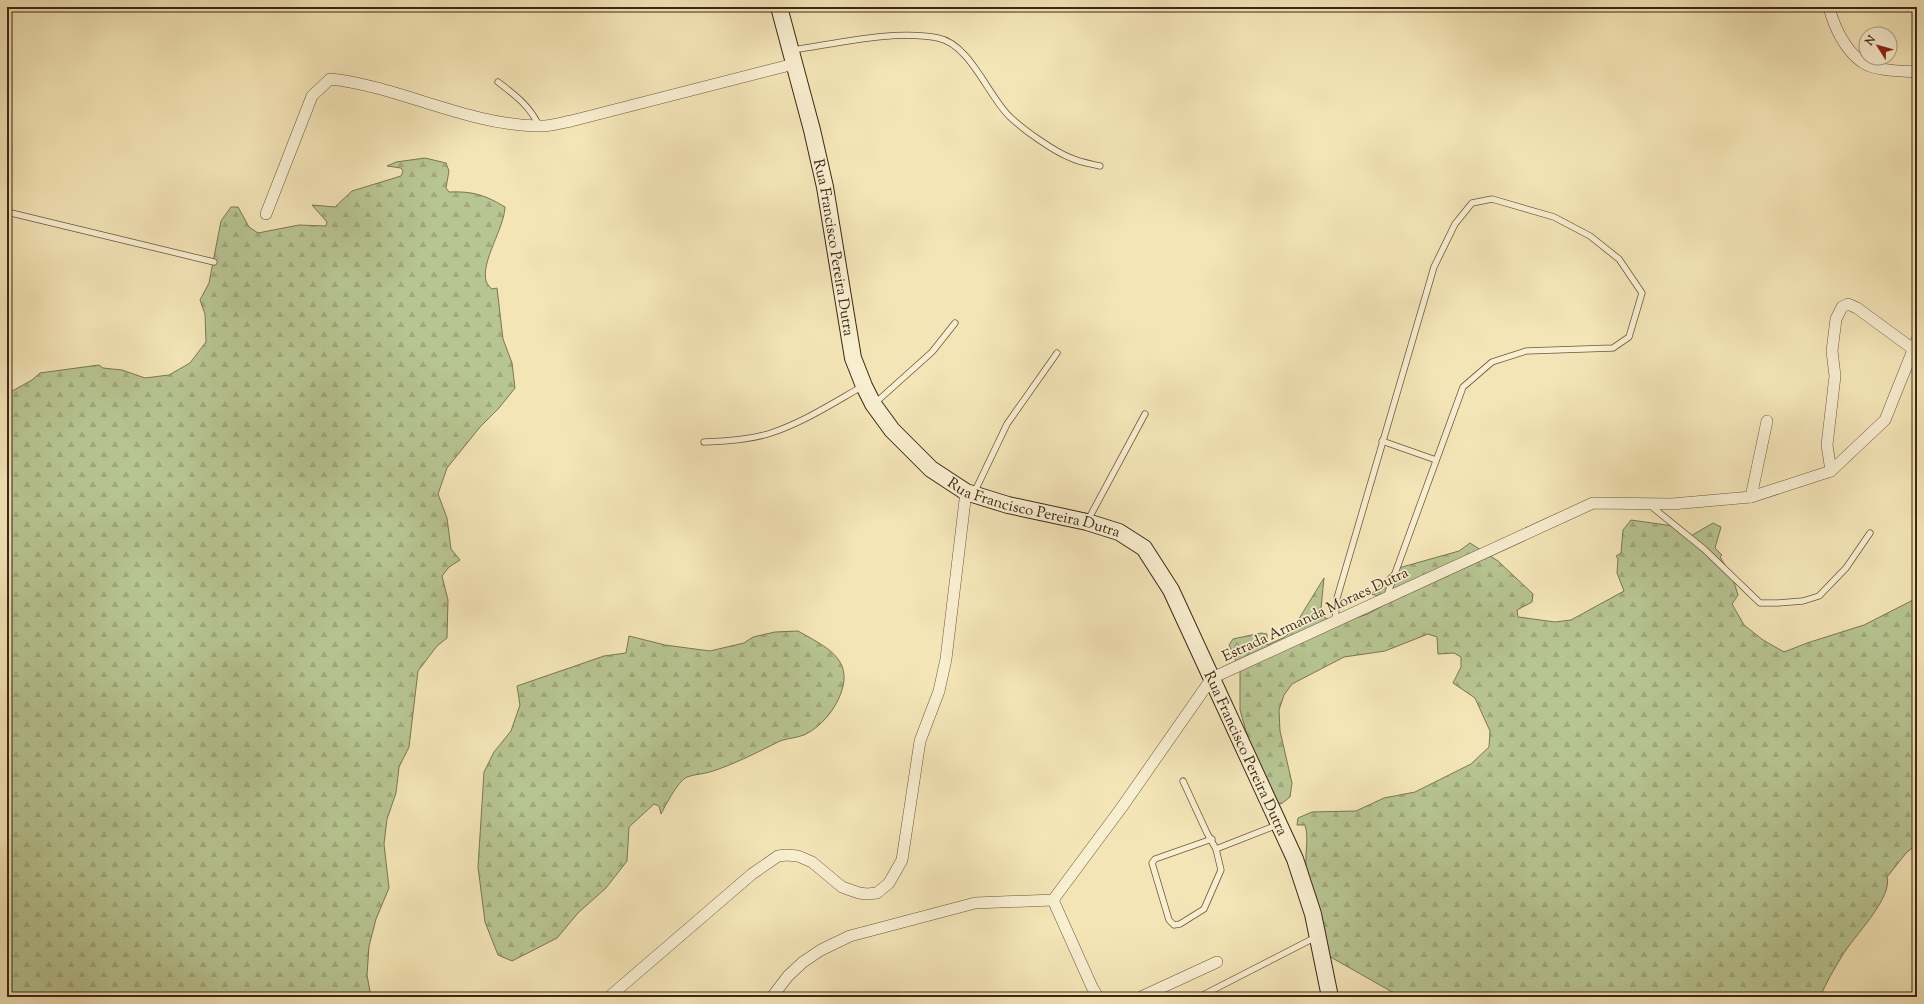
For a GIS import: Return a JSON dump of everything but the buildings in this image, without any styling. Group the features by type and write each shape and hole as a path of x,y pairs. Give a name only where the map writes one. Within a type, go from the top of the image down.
{"main road":[{"name":"Rua Francisco Pereira Dutra","path":"779,7 812,130 825,187 853,358 873,404 892,430 931,469 970,493 1008,505 1087,522 1119,532 1144,548 1170,590 1279,824 1305,885 1318,936 1330,997"}],"street":[{"path":"1829,7 1845,46 1863,63 1888,70 1917,72"},
{"path":"266,214 312,96 330,79 352,81 482,118 540,127 571,121 792,57"},
{"path":"1831,471 1827,445 1835,376 1832,351 1836,319 1842,307 1848,304 1857,308 1915,345"},
{"name":"Estrada Armanda Moraes Dutra","path":"1053,900 1122,807 1212,678 1593,503 1672,504 1750,497 1831,471 1885,420 1915,345"},
{"path":"1750,497 1767,420"},
{"path":"609,997 752,874 778,856 798,856 812,862 842,887 859,893 877,893 889,883 902,860 920,742 939,692 946,659 970,493"},
{"path":"772,997 788,976 803,962 821,950 850,936 975,903 1053,900 1092,987 1098,997"},
{"path":"1141,997 1217,962"}],"lane":[{"path":"792,57 873,38 907,36 939,38 959,48 1010,116 1033,134 1071,158 1100,166"},
{"path":"498,82 526,104 535,116 540,127"},
{"path":"1335,622 1337,598 1434,267 1455,224 1472,203 1492,199 1554,217 1590,236 1619,259 1642,293 1629,337 1613,348 1526,351 1492,362 1464,387 1386,598"},
{"path":"7,212 214,262"},
{"path":"873,404 932,352 955,323"},
{"path":"970,493 1007,424 1057,353"},
{"path":"704,442 739,440 770,433 811,416 864,386"},
{"path":"1087,522 1145,414"},
{"path":"1382,441 1436,460"},
{"path":"1650,504 1704,549 1760,602 1778,603 1804,601 1819,596 1846,568 1870,533"},
{"path":"1182,781 1207,833 1212,838 1221,870 1204,909 1180,924 1174,925 1169,920 1152,863 1155,859 1212,838"},
{"path":"1216,849 1279,824"},
{"path":"1198,997 1318,936"}],"green space":[{"path":"425,158 446,163 449,171 446,188 449,192 472,193 491,199 505,207 504,216 485,273 486,281 492,289 497,288 503,339 512,363 515,388 499,408 480,427 447,468 438,494 447,518 451,549 460,560 449,567 442,576 448,600 447,638 437,646 418,671 409,747 399,767 396,793 387,819 384,844 389,888 376,919 369,946 367,975 371,997 7,997 7,394 32,380 40,373 99,365 103,368 122,370 145,378 169,375 190,363 206,342 205,314 200,300 209,283 221,221 231,207 238,207 249,227 258,233 299,225 326,226 327,222 312,205 335,207 352,191 401,176 403,171 401,168 387,166 396,162"},
{"path":"1631,520 1673,526 1689,537 1713,523 1721,527 1715,548 1722,555 1720,557 1732,576 1738,595 1732,604 1744,625 1763,640 1784,652 1864,625 1917,598 1917,844 1906,853 1887,877 1887,886 1884,896 1871,917 1847,948 1830,976 1820,997 1401,997 1327,955 1314,911 1307,877 1307,840 1305,825 1297,825 1298,818 1312,812 1356,811 1384,798 1415,792 1471,764 1489,747 1490,731 1475,698 1453,683 1461,667 1461,657 1454,653 1438,654 1437,637 1428,634 1385,651 1344,657 1292,684 1284,695 1279,710 1280,731 1292,783 1290,797 1281,804 1275,801 1254,759 1240,710 1240,670 1229,645 1233,639 1261,633 1267,634 1267,645 1285,637 1292,630 1324,578 1321,608 1325,618 1343,622 1368,614 1393,600 1371,594 1395,569 1459,551 1470,543 1498,561 1533,594 1532,602 1517,610 1518,617 1555,622 1571,620 1624,591 1617,573 1618,559 1616,556 1621,553 1623,530"},
{"path":"798,631 818,642 834,654 840,662 843,671 844,681 841,693 835,706 822,723 804,735 780,741 747,757 710,772 683,779 672,794 661,814 659,806 654,804 629,827 627,861 606,888 578,913 557,938 512,961 498,955 485,922 478,867 484,772 494,752 511,731 520,705 517,686 604,656 626,653 629,636 665,645 710,651 744,643 753,637 775,632"}]}
